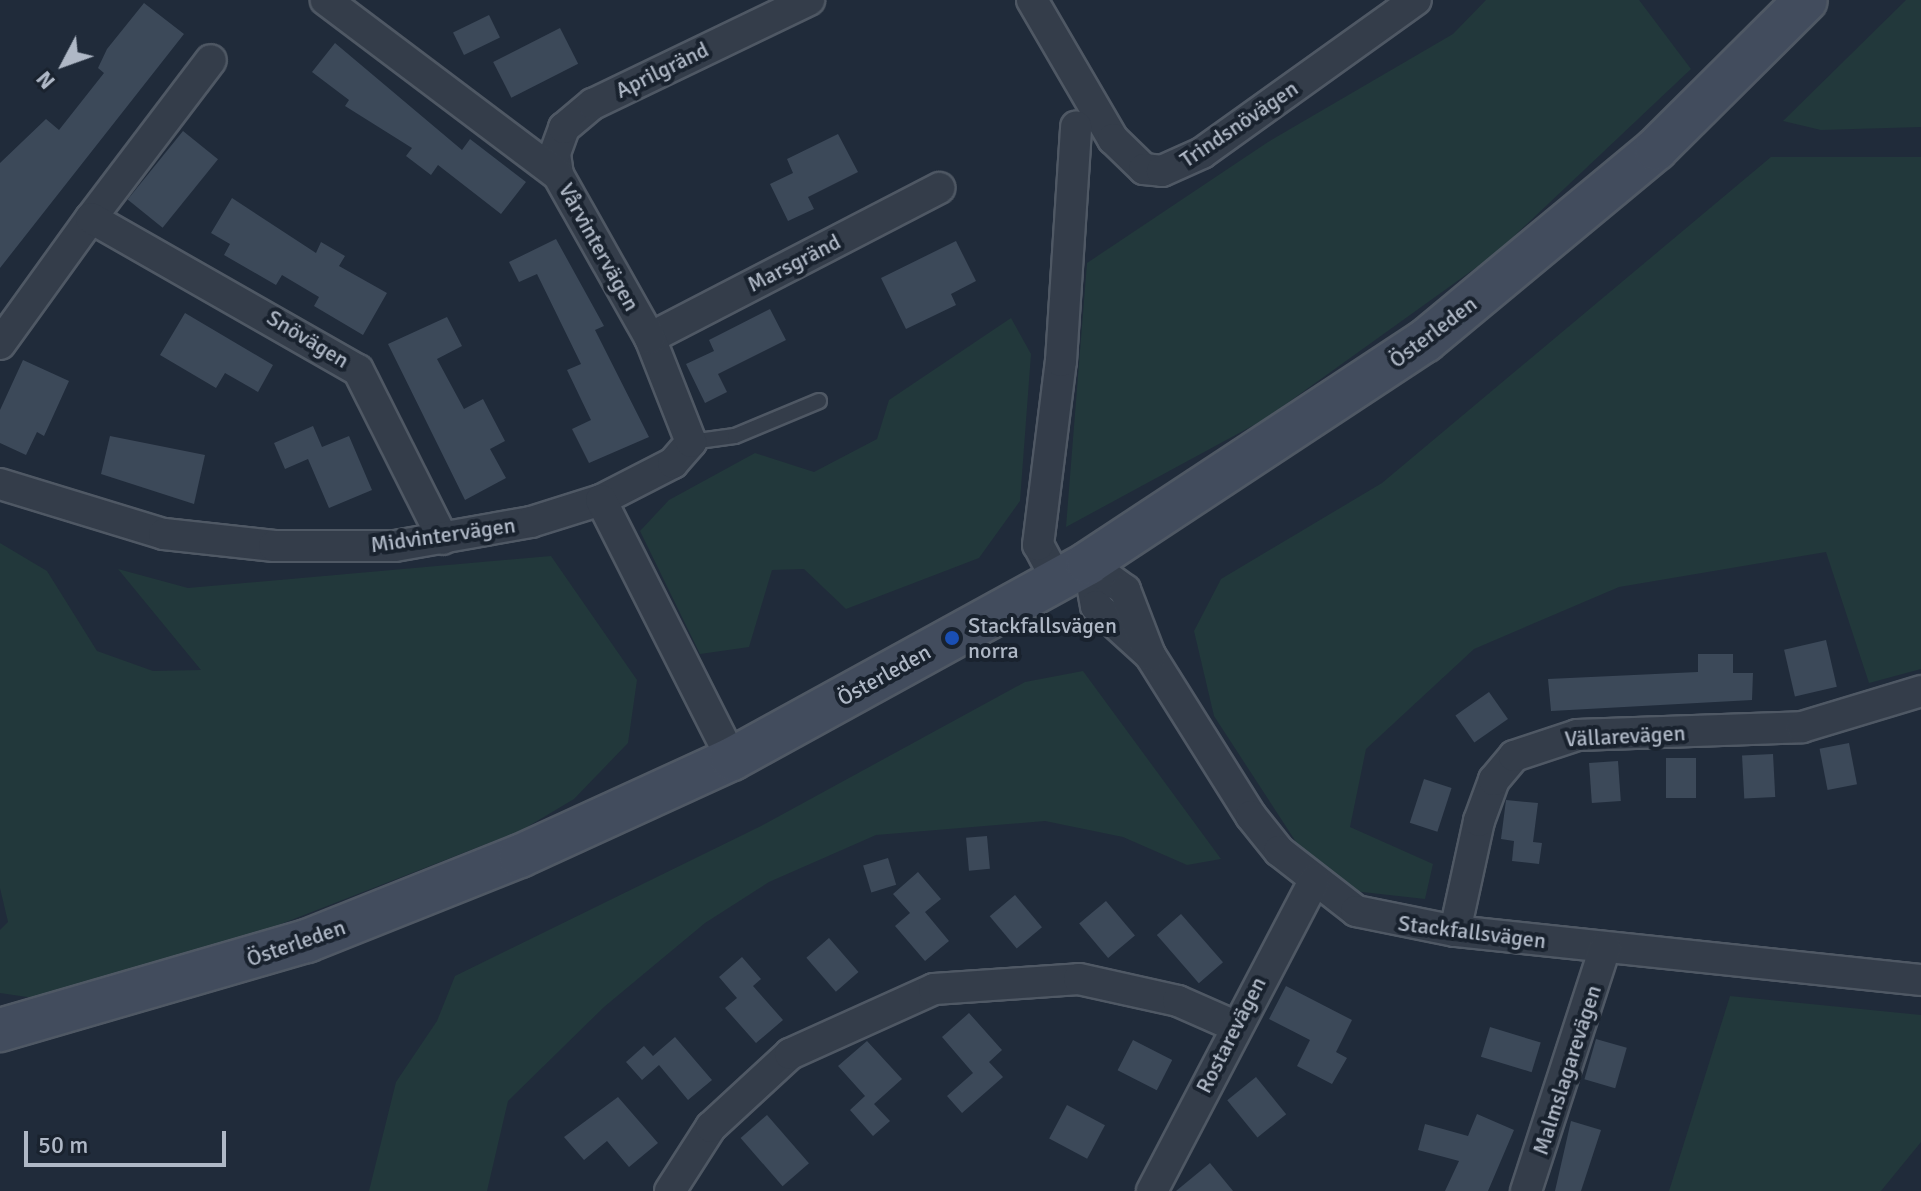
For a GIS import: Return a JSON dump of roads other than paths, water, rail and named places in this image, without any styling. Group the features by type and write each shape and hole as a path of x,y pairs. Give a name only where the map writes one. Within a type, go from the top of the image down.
{"main road":[{"name":"Österleden","path":"0,1030 92,1008 384,912 732,759 1072,572 1436,333 1656,149 1806,0"}],"street":[{"name":"Vårvintervägen","path":"326,0 558,175 650,338 691,442"},
{"name":"Aprilgränd","path":"558,175 555,153 564,128 593,104 809,0"},
{"name":"Trindsnövägen","path":"1032,0 1113,139 1144,169 1162,171 1202,153 1416,0"},
{"path":"0,344 211,60"},
{"path":"1072,572 1038,545 1061,361 1076,126"},
{"name":"Marsgränd","path":"650,338 939,188"},
{"name":"Snövägen","path":"91,218 358,370 443,539"},
{"path":"691,442 673,463 601,500 732,759"},
{"name":"Midvintervägen","path":"0,484 101,520 222,543 337,548 443,539 601,500"},
{"name":"Stackfallsvägen","path":"1072,572 1125,590 1150,655 1251,816 1314,881 1356,911 1455,931 1921,980"},
{"name":"Vällarevägen","path":"1455,931 1479,821 1494,780 1514,756 1577,735 1802,727 1921,691"},
{"name":"Rostarevägen","path":"1152,1191 1235,1026 1314,881"},
{"name":"Malmslagarevägen","path":"1526,1191 1605,948"},
{"path":"670,1191 711,1127 790,1054 934,989 1079,979 1178,1001 1235,1026"}],"lane":[{"path":"691,442 735,436 819,401"}],"place":[{"name":"Stackfallsvägen norra","path":"952,638"}]}
